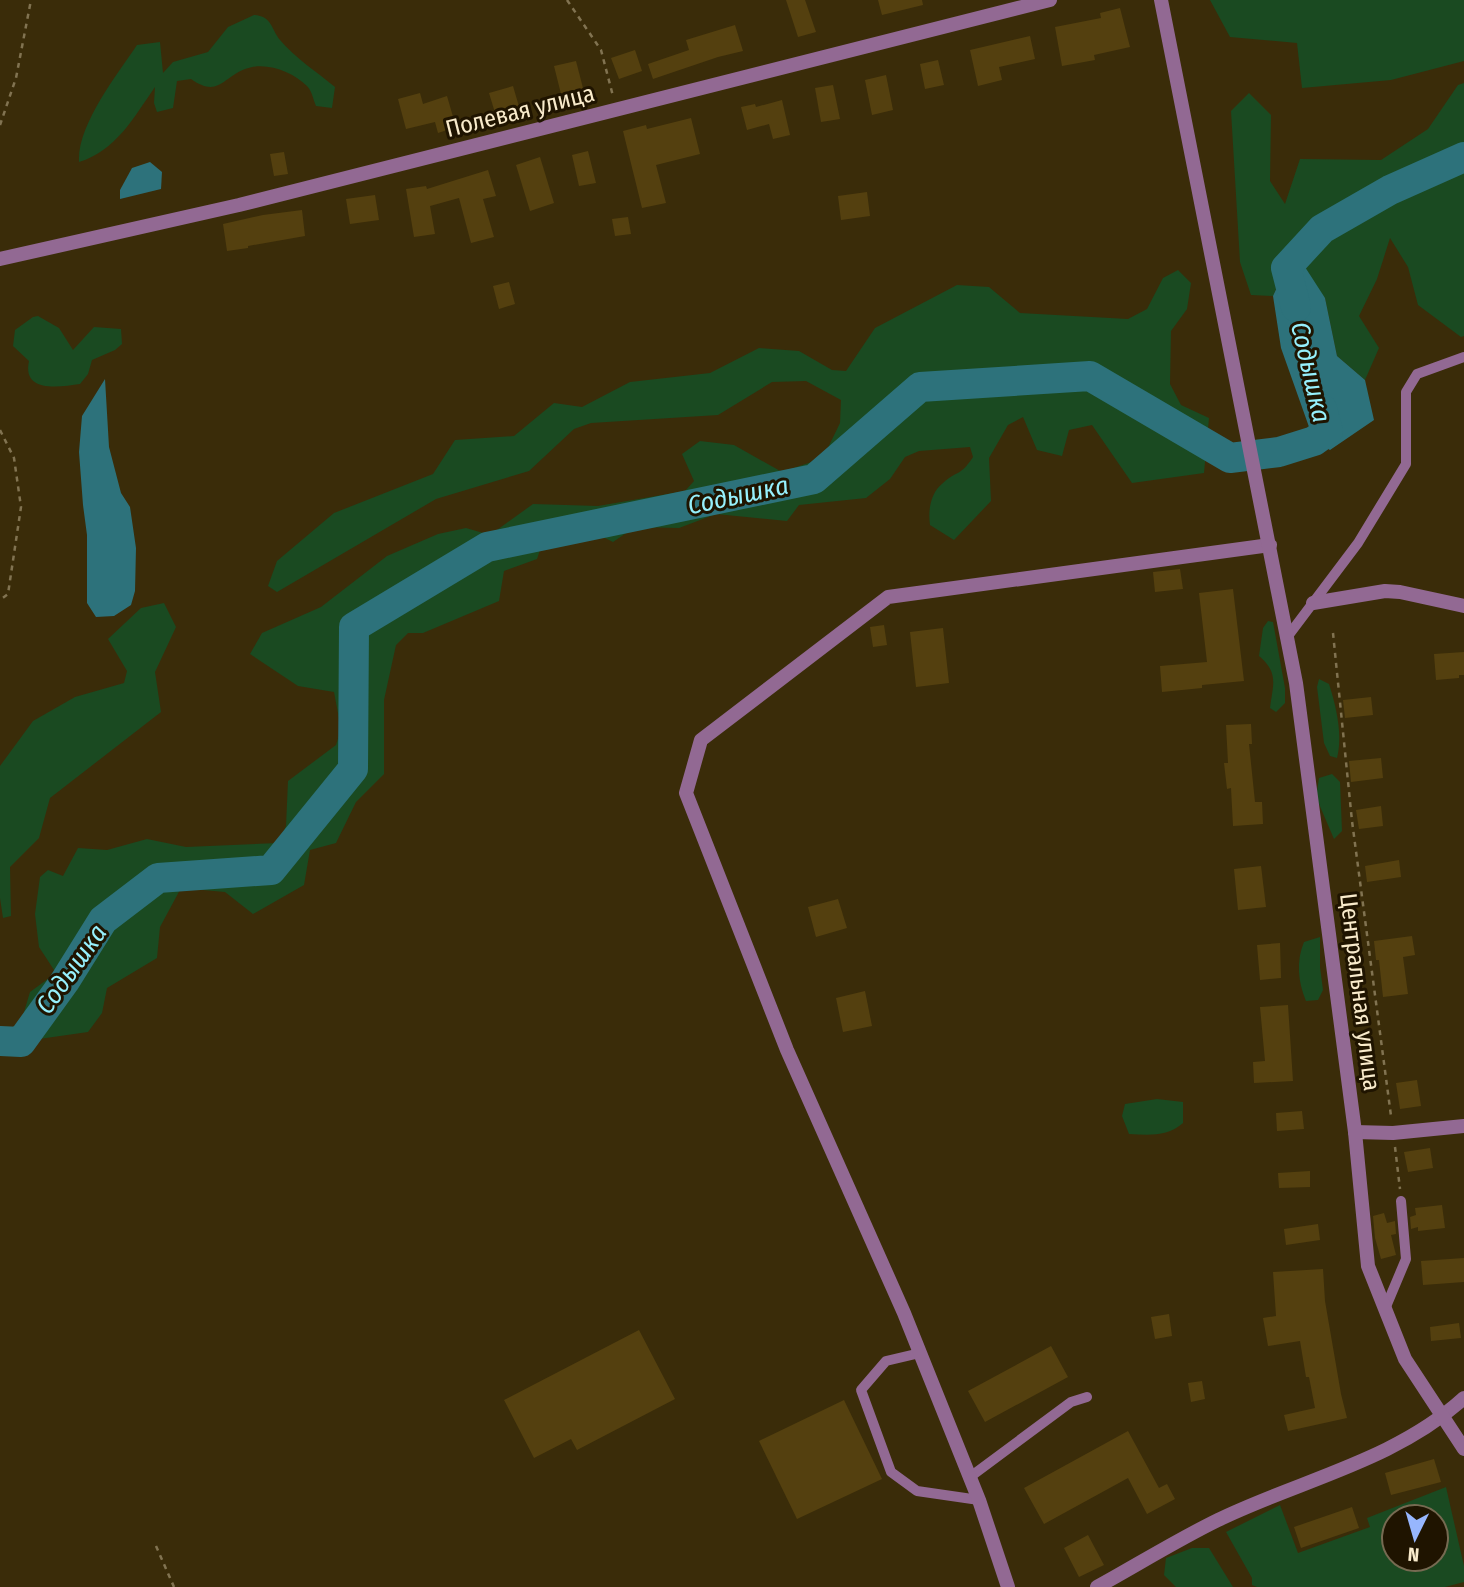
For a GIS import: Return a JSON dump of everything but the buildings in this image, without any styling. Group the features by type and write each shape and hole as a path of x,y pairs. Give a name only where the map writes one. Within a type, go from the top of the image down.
{"street":[{"name":"Полевая улица","path":"0,259 239,205 1050,0"},
{"name":"Центральная улица","path":"1161,0 1298,696 1355,1132 1368,1266 1405,1359 1464,1449"},
{"path":"1008,1587 979,1500 920,1353 787,1050 686,793 701,740 888,597 1270,545"},
{"path":"1312,603 1385,590 1464,606"},
{"path":"1355,1132 1393,1133 1464,1126"},
{"path":"1097,1587 1218,1520 1405,1441 1443,1417 1464,1398"}],"lane":[{"path":"1287,636 1358,542 1406,464 1406,392 1417,374 1464,357"},
{"path":"1385,1309 1406,1259 1401,1201"},
{"path":"920,1353 886,1361 861,1390 891,1472 916,1491 979,1500"},
{"path":"970,1477 1071,1402 1087,1397"}],"path":[{"path":"0,125 16,78 31,0"},
{"path":"567,0 601,50 617,110"},
{"path":"0,430 14,458 21,508 8,594 0,600"},
{"path":"1333,633 1352,821 1401,1201"},
{"path":"156,1546 174,1587"}],"green space":[{"path":"1210,0 1464,0 1464,61 1391,80 1302,88 1297,43 1230,37"},
{"path":"254,15 268,20 286,47 335,87 332,108 316,106 310,90 301,81 286,72 269,67 245,69 214,87 191,79 177,81 173,108 157,112 154,103 155,87 114,141 104,150 79,162 84,132 91,117 137,45 160,42 163,73 173,62 208,52 228,27"},
{"path":"1464,83 1464,336 1461,337 1418,305 1408,267 1390,238 1377,279 1359,316 1379,348 1365,380 1337,356 1325,298 1286,268 1273,296 1251,295 1240,262 1231,111 1249,93 1271,115 1270,181 1285,204 1300,159 1381,160 1428,129 1458,85"},
{"path":"1178,270 1191,283 1187,309 1171,331 1170,384 1181,405 1209,418 1204,473 1132,483 1092,425 1069,430 1062,456 1037,450 1023,417 1008,425 989,458 991,501 954,540 930,525 930,508 939,487 961,471 973,457 970,447 919,451 905,457 890,479 866,498 799,505 787,521 716,514 679,528 635,527 613,542 567,519 543,541 537,559 504,571 499,601 423,633 408,633 396,645 384,700 384,774 356,802 336,843 310,850 304,885 253,914 225,892 181,888 160,927 157,958 107,988 102,1013 88,1032 39,1039 24,1012 30,992 56,973 39,947 35,914 40,877 48,870 63,876 78,848 107,850 147,839 186,847 278,843 286,826 288,781 336,745 341,729 334,692 298,686 250,654 262,633 321,607 387,556 438,534 466,528 490,535 533,504 598,506 685,491 694,481 682,454 700,441 734,445 782,472 823,458 840,423 841,400 806,381 772,382 718,415 591,423 574,429 529,471 436,499 277,592 268,586 277,561 334,513 433,474 455,440 514,436 554,403 582,407 630,382 710,373 759,348 799,351 832,370 846,371 875,328 957,285 989,287 1020,313 1128,319 1147,309 1163,278"},
{"path":"38,316 59,328 73,350 94,327 121,329 122,344 92,360 88,374 80,384 44,386 31,379 29,361 13,346 15,330"},
{"path":"164,603 176,627 155,672 161,712 50,798 39,838 10,867 11,916 3,918 0,898 0,766 33,721 75,697 124,683 127,671 108,639 141,608"},
{"path":"1268,621 1273,622 1285,688 1285,703 1276,712 1270,708 1272,674 1259,656 1263,628"},
{"path":"1319,679 1329,684 1334,702 1339,730 1337,758 1330,756 1324,743 1317,687"},
{"path":"1332,774 1340,782 1342,831 1334,839 1316,797 1319,778"},
{"path":"1320,937 1323,990 1318,1000 1306,1001 1300,979 1300,957 1304,942"},
{"path":"1157,1099 1183,1102 1183,1123 1164,1133 1129,1134 1122,1116 1125,1104"},
{"path":"1446,1487 1450,1503 1405,1503"},
{"path":"1280,1505 1298,1553 1370,1527 1367,1518 1380,1513 1380,1573 1450,1573 1450,1505 1464,1566 1464,1582 1445,1587 1257,1587 1252,1585 1252,1578 1226,1532"},
{"path":"1192,1548 1209,1548 1233,1587 1176,1587 1164,1575 1166,1558"}],"water":[{"path":"150,162 162,172 161,189 120,199 120,190 132,168"},
{"path":"1305,267 1325,298 1337,356 1365,380 1374,420 1330,450 1314,441 1281,348 1273,296 1286,268"},
{"path":"105,379 109,447 121,493 130,507 136,548 135,591 131,605 114,616 96,617 87,603 87,535 79,452 82,416"}],"waterway":[{"name":"Содышка","path":"1296,307 1286,268 1322,229 1390,190 1464,157"},
{"name":"Содышка","path":"0,1041 21,1042 65,981 103,920 158,878 271,870 353,769 354,627 487,547 814,479 920,387 1090,376 1230,458 1279,452 1314,441 1328,431 1322,409"}]}
